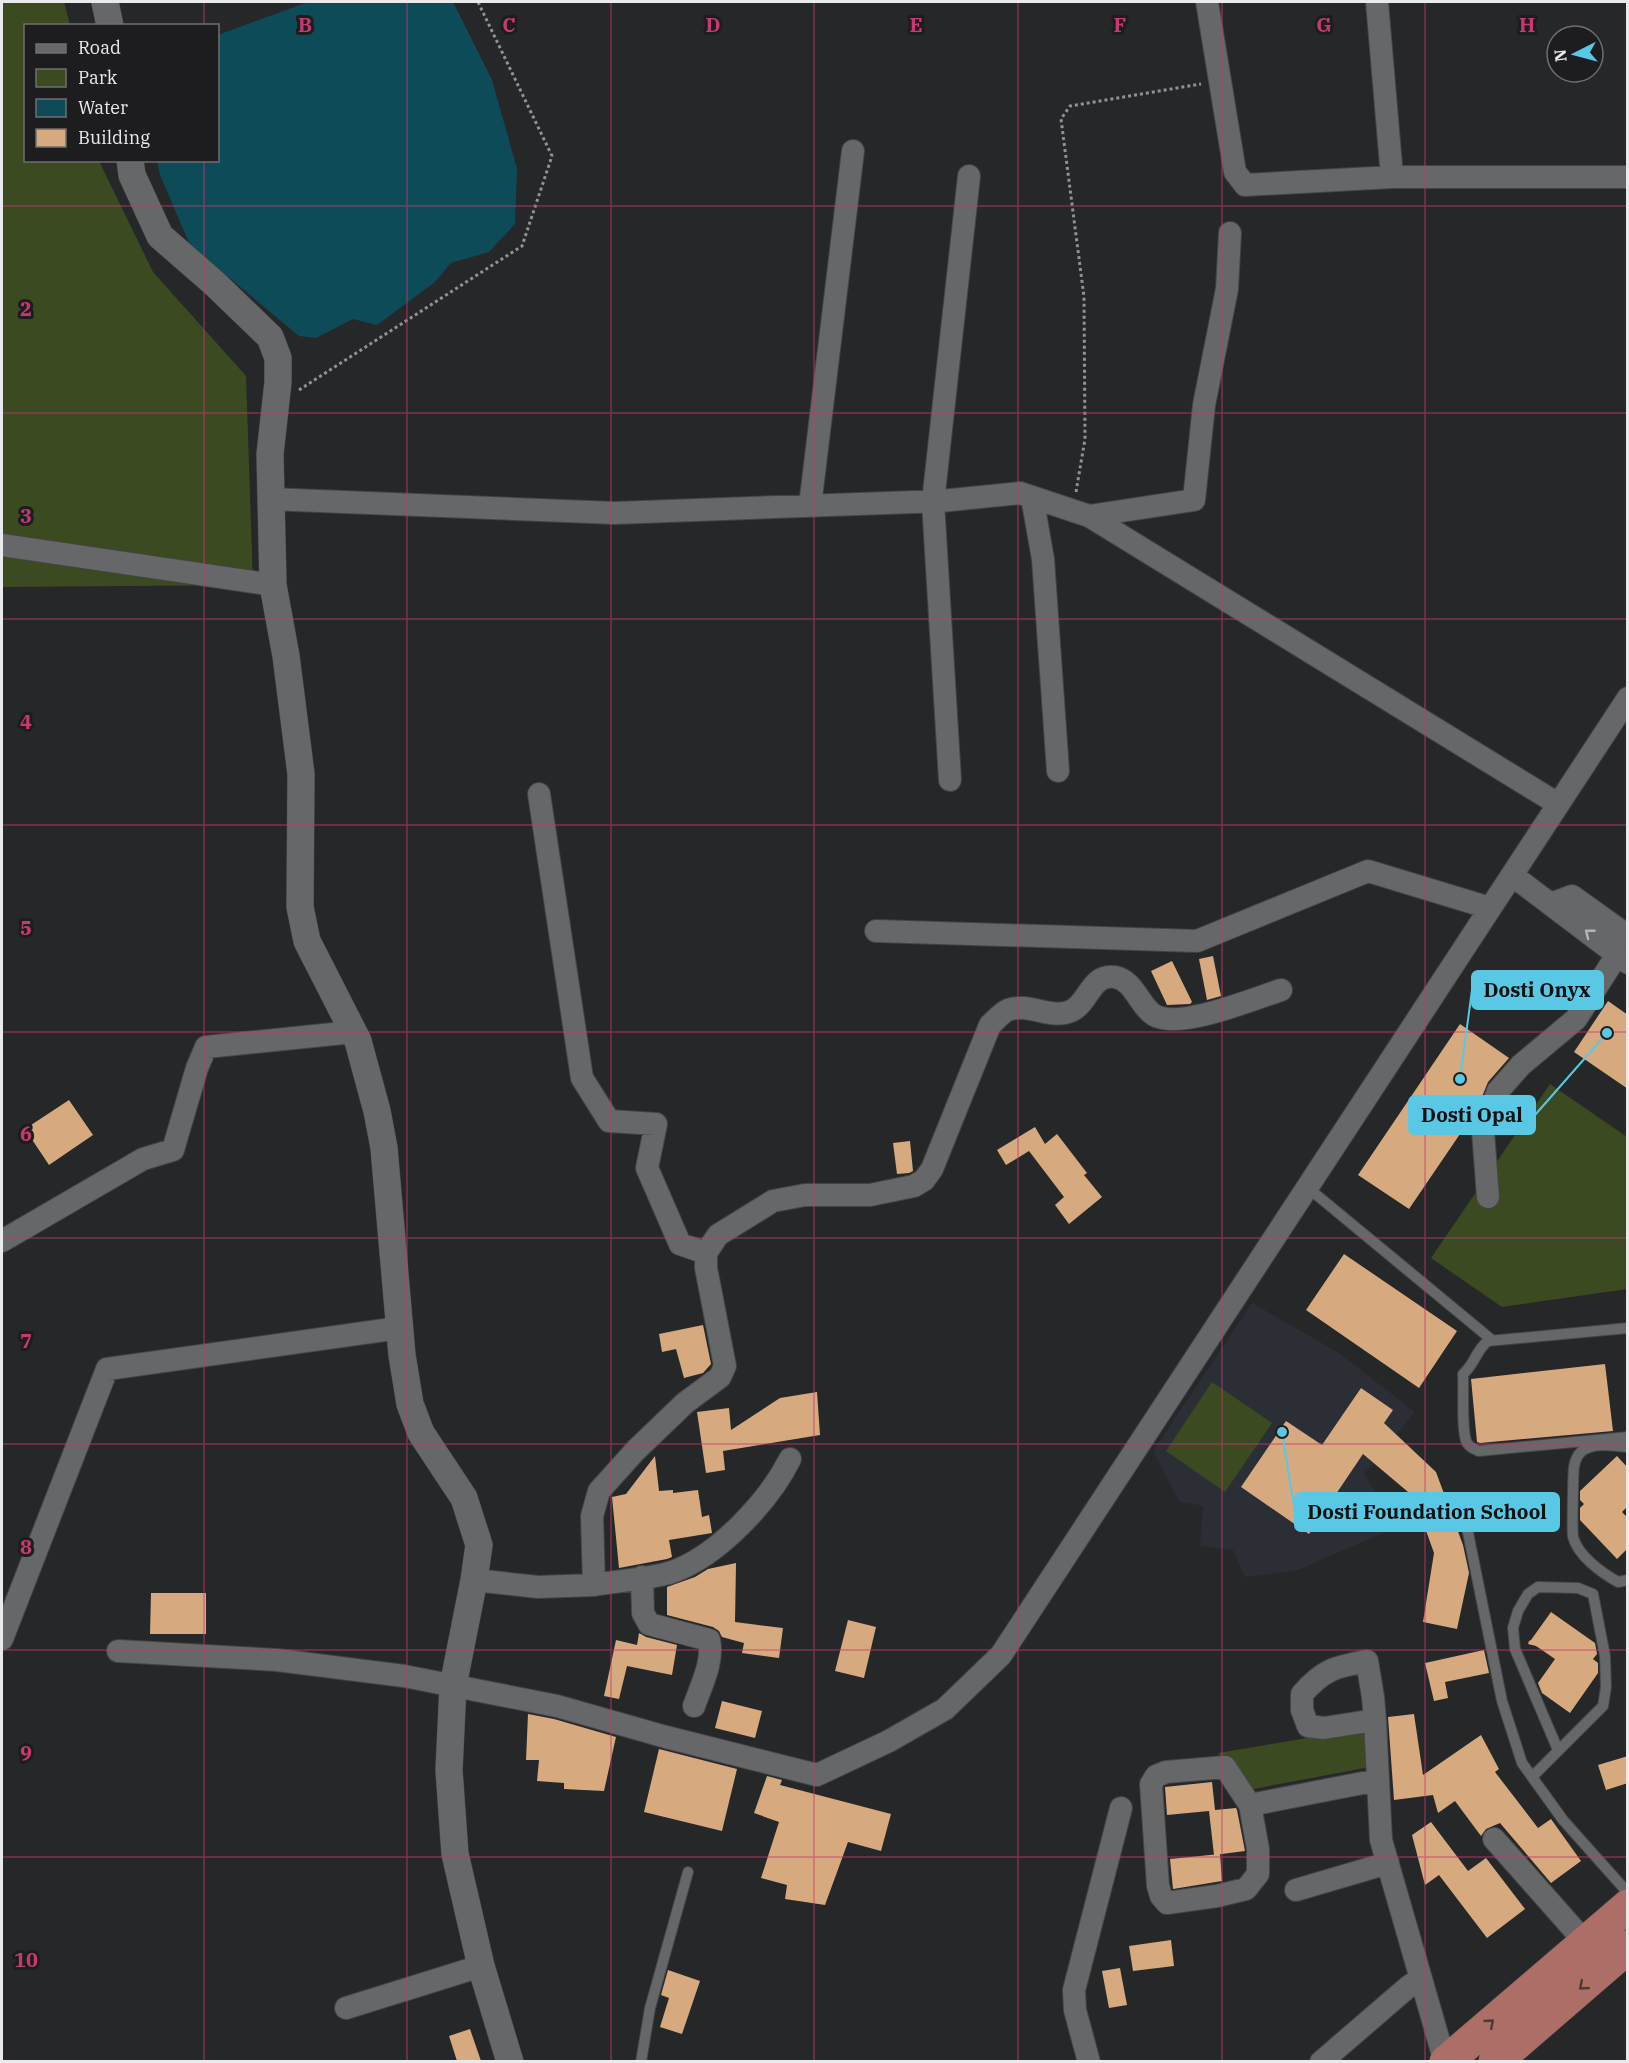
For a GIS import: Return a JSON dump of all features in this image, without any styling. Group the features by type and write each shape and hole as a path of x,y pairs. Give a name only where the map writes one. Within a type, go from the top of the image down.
{"highway":[{"path":"1446,2061 1628,1906"},
{"path":"1495,2061 1628,1947"}],"street":[{"path":"105,2 110,24"},
{"path":"1207,2 1235,172 1245,185 1392,177 1628,177"},
{"path":"1377,2 1392,177"},
{"path":"810,506 853,151"},
{"path":"130,162 132,175 160,236 270,337 278,358 278,382 270,454 273,585 286,656 301,774 300,907 307,941 358,1041 377,1111 384,1148 399,1328 410,1404 421,1433 464,1498 479,1545 453,1686 449,1770 455,1854 481,1966 510,2061"},
{"path":"950,780 933,502 969,176"},
{"path":"1081,513 1194,500 1204,405 1227,289 1230,233"},
{"path":"270,499 615,513 933,502 1020,493 1081,513 1558,804"},
{"path":"1032,497 1043,559 1058,771"},
{"path":"2,545 273,585"},
{"path":"118,1651 278,1660 404,1676 557,1706 666,1737 817,1774 889,1741 945,1709 1000,1655 1628,698"},
{"path":"539,794 582,1078 609,1121 656,1124 647,1168 680,1244 706,1253"},
{"path":"876,931 1197,941 1368,871 1490,908"},
{"path":"1488,1197 1483,1131 1498,1091 1521,1065 1576,1019 1624,952 1550,904 1512,874"},
{"path":"594,1585 592,1516 599,1491 636,1450 685,1403 720,1377 725,1366 706,1268 706,1253 718,1235 773,1201 804,1195 870,1195 914,1186 924,1180 932,1169 990,1025 1006,1011 1017,1008 1062,1014 1073,1010 1093,984 1114,977 1125,981 1153,1015 1169,1020 1188,1019 1281,990"},
{"path":"2,1241 143,1159 173,1150 197,1068 206,1047 353,1032"},
{"path":"2,1639 107,1369 399,1328"},
{"path":"474,1580 538,1587 594,1585 671,1572 701,1558 755,1511 781,1477 790,1459"},
{"path":"642,1577 643,1613 649,1624 710,1640 711,1648 707,1666 694,1706"},
{"path":"1375,1720 1381,1840 1446,2061"},
{"path":"1225,1767 1250,1805 1258,1849 1258,1874 1246,1889 1217,1896 1167,1903 1161,1896 1158,1886 1151,1784 1156,1776 1166,1772 1225,1767"},
{"path":"1250,1805 1378,1780"},
{"path":"1089,2061 1075,2010 1074,1990 1121,1808"},
{"path":"1494,1839 1585,1942"},
{"path":"1296,1890 1388,1863"},
{"path":"346,2008 481,1966"},
{"path":"1321,2061 1421,1978"}],"lane":[{"path":"1307,1187 1492,1340"},
{"path":"1627,1331 1492,1340 1483,1345 1472,1367 1463,1374 1464,1428 1466,1441 1471,1448 1479,1451 1628,1437"},
{"path":"1628,1447 1602,1445 1583,1450 1577,1457 1573,1470 1573,1537 1583,1553 1605,1575 1618,1582 1628,1580"},
{"path":"1463,1508 1502,1701 1522,1763 1563,1820 1628,1893"},
{"path":"1532,1777 1603,1706 1606,1687 1605,1656 1593,1594 1605,1575"},
{"path":"1558,1750 1515,1649 1513,1628 1518,1611 1527,1594 1538,1587 1578,1588 1593,1594"},
{"path":"640,2061 650,2008 688,1872"}],"path":[{"path":"275,406 522,246 552,156 478,2"},
{"path":"1081,513 1085,439 1084,297 1061,118 1070,106 1221,81"}],"shaded area":[{"path":"1252,1303 1339,1353 1415,1412 1364,1474 1397,1527 1298,1570 1245,1577 1233,1550 1200,1546 1203,1506 1179,1501 1153,1451"}],"green space":[{"path":"2,2 64,2 70,24 24,24 24,162 99,162 153,272 246,376 253,585 2,587"},
{"path":"1550,1084 1627,1137 1627,1289 1502,1307 1431,1258"},
{"path":"1212,1382 1272,1423 1225,1492 1166,1451"},
{"path":"1366,1728 1370,1767 1248,1790 1218,1753"}],"water":[{"path":"308,2 453,2 492,80 517,169 515,224 489,252 451,263 435,282 377,325 353,319 316,338 299,336 190,245 160,175 157,162 219,162 219,35"}],"building":[{"path":"1213,956 1221,996 1207,1000 1199,959"},
{"path":"1172,961 1192,1002 1190,1004 1167,1005 1151,971"},
{"path":"1608,1001 1628,1015 1628,1089 1574,1052"},
{"path":"1460,1024 1509,1058 1488,1082 1477,1109 1409,1209 1358,1175"},
{"path":"69,1100 93,1135 49,1165 25,1129"},
{"path":"1035,1127 1045,1144 1057,1134 1087,1173 1084,1175 1102,1197 1069,1224 1055,1205 1064,1197 1029,1151 1006,1165 997,1150"},
{"path":"910,1141 913,1171 897,1174 893,1143"},
{"path":"1344,1254 1457,1331 1419,1388 1306,1310"},
{"path":"703,1325 711,1364 703,1373 684,1378 676,1349 662,1352 659,1334"},
{"path":"1605,1364 1613,1431 1477,1442 1471,1379"},
{"path":"1361,1388 1393,1410 1384,1423 1436,1472 1463,1545 1469,1573 1457,1629 1423,1622 1434,1553 1414,1497 1363,1454 1309,1534 1241,1487 1286,1421 1322,1445"},
{"path":"817,1392 820,1435 723,1451 725,1470 706,1473 697,1412 729,1408 731,1430 780,1398"},
{"path":"655,1456 659,1491 673,1490 673,1493 698,1490 702,1517 709,1515 712,1533 669,1540 672,1557 619,1568 612,1497 626,1494"},
{"path":"1617,1456 1628,1468 1628,1506 1622,1512 1628,1518 1628,1548 1617,1559 1580,1520 1580,1508 1584,1504 1580,1500 1580,1491"},
{"path":"736,1563 735,1622 783,1628 779,1658 742,1653 744,1643 722,1637 713,1627 667,1615 667,1587 695,1577 708,1569"},
{"path":"151,1593 206,1593 206,1634 150,1634"},
{"path":"1551,1612 1595,1643 1597,1654 1593,1659 1598,1663 1598,1673 1570,1713 1542,1693 1538,1683 1555,1659 1536,1646 1528,1644"},
{"path":"848,1620 876,1627 864,1678 835,1671"},
{"path":"639,1633 677,1645 672,1675 627,1666 619,1699 604,1696 616,1640 637,1645"},
{"path":"1484,1650 1489,1673 1445,1682 1448,1698 1434,1701 1425,1663"},
{"path":"722,1701 762,1711 755,1738 715,1728"},
{"path":"528,1714 616,1737 604,1791 564,1789 564,1783 537,1781 539,1760 526,1760"},
{"path":"1414,1714 1423,1775 1481,1735 1499,1769 1495,1772 1538,1828 1551,1819 1581,1861 1551,1883 1500,1823 1486,1829 1481,1836 1455,1801 1438,1813 1433,1795 1394,1800 1388,1717"},
{"path":"659,1749 737,1769 722,1831 644,1812"},
{"path":"1628,1756 1628,1783 1606,1790 1598,1765"},
{"path":"767,1776 782,1780 780,1785 891,1814 881,1851 848,1842 825,1905 785,1899 787,1885 761,1878 779,1822 754,1813"},
{"path":"1212,1782 1215,1810 1236,1808 1237,1810 1245,1851 1214,1855 1209,1811 1167,1815 1165,1787"},
{"path":"1431,1822 1468,1871 1486,1858 1525,1909 1487,1938 1439,1875 1425,1885 1412,1835"},
{"path":"1220,1854 1222,1881 1173,1889 1170,1859"},
{"path":"1171,1940 1174,1966 1133,1971 1129,1946"},
{"path":"1120,1968 1127,2005 1109,2008 1102,1971"},
{"path":"668,1970 700,1981 682,2034 660,2027 669,1998 661,1995"},
{"path":"470,2029 481,2061 457,2061 449,2036"}],"place":[{"name":"Dosti Opal","path":"1607,1033"},
{"name":"Dosti Onyx","path":"1460,1079"},
{"name":"Dosti Foundation School","path":"1282,1432"}]}
